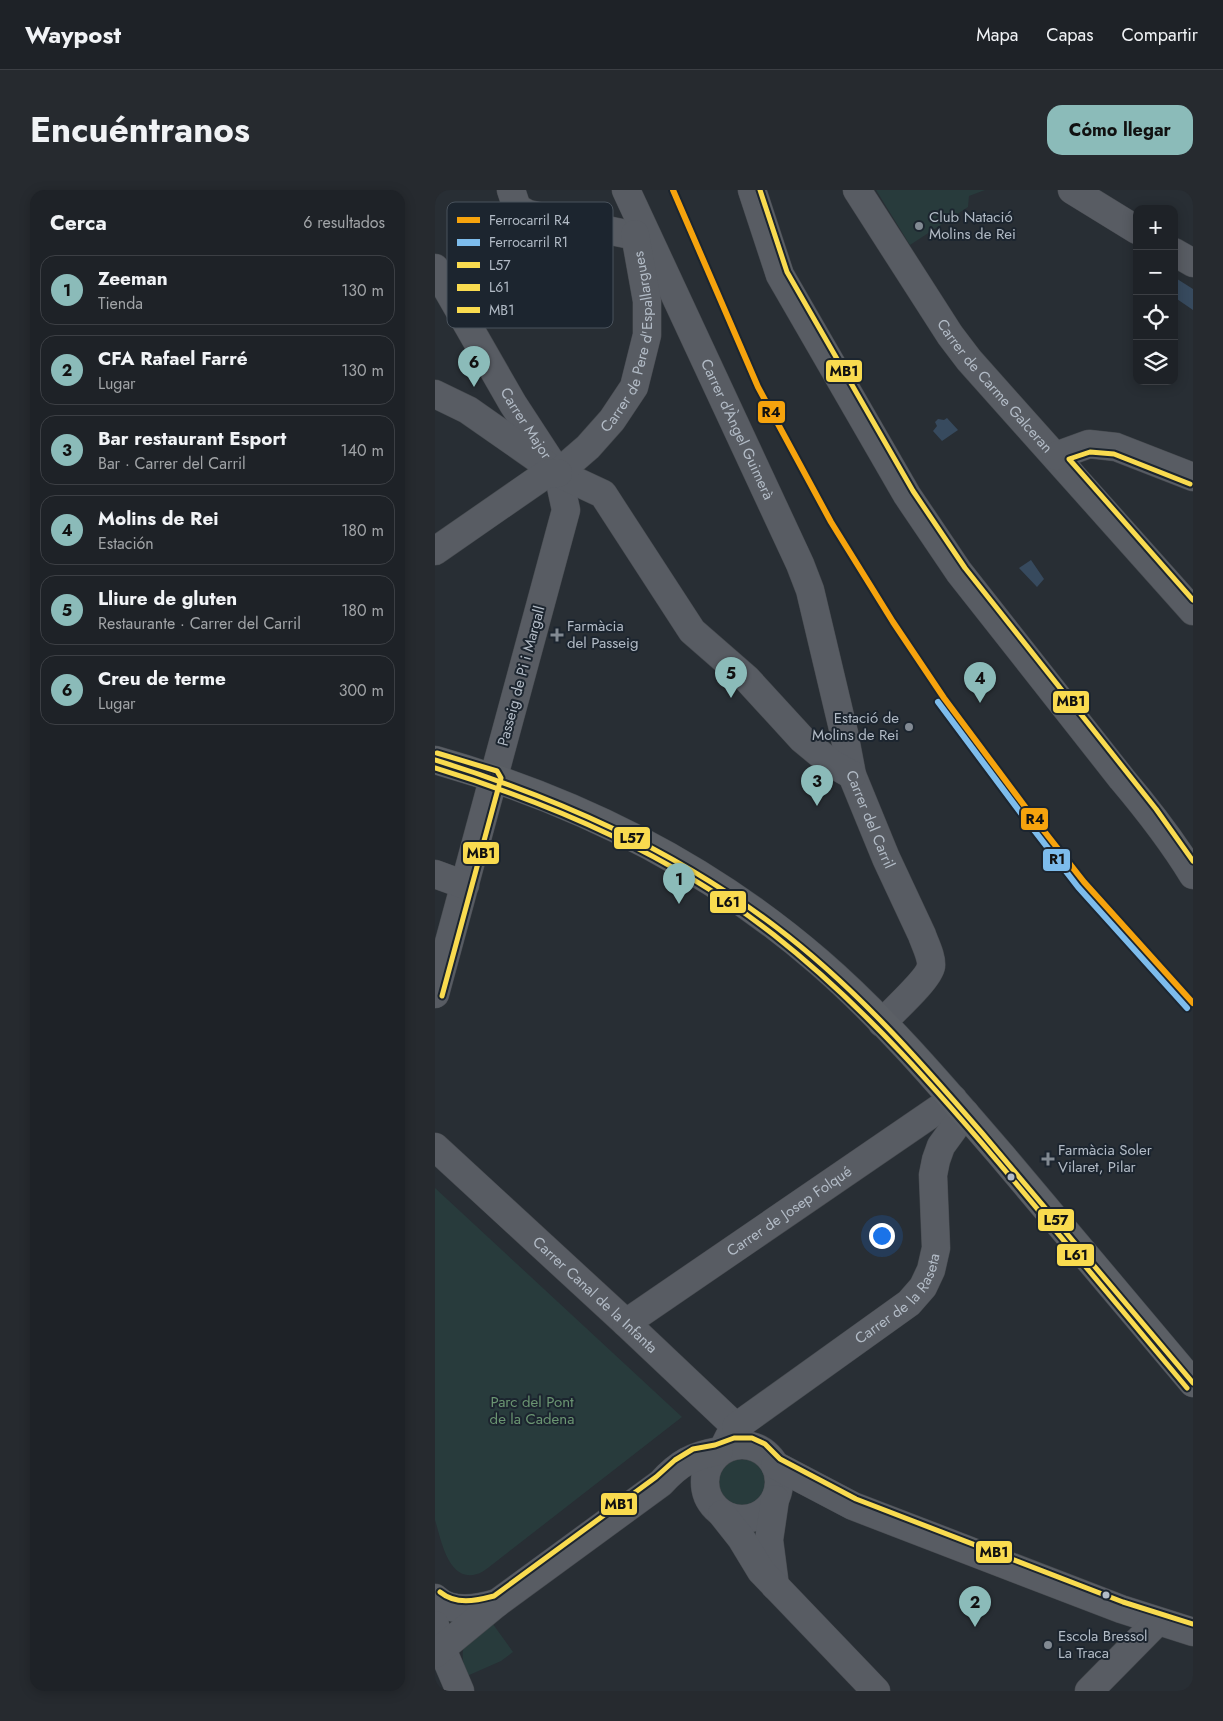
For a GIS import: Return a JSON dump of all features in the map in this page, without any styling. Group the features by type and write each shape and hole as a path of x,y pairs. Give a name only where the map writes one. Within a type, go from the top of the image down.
{"main road":[{"path":"435,760 547,797 650,846 745,904 791,939 820,963 882,1023 959,1106 1193,1383"}],"street":[{"path":"511,190 515,202"},
{"path":"752,190 780,275 907,495 959,572 1173,842 1193,875"},
{"name":"Carrer de Carme Galceran","path":"857,190 969,360 1193,611"},
{"path":"1072,190 1133,228"},
{"name":"Carrer de Pere d'Espallargues","path":"559,473 588,447 612,420 634,387 647,335 647,301 626,191"},
{"name":"Carrer d'Àngel Guimerà","path":"626,191 810,590 852,775"},
{"path":"613,231 636,236"},
{"path":"1178,254 1193,263"},
{"name":"Carrer Major","path":"435,268 447,289"},
{"name":"Carrer Major","path":"469,328 513,404 559,473"},
{"name":"Carrer del Carril","path":"435,394 468,410 559,473 603,494 692,631 747,679 802,739 831,763 852,775 886,858 922,935 931,964 927,975 882,1023"},
{"path":"1056,456 1089,444 1116,447 1193,476"},
{"path":"435,551 546,474 559,473"},
{"name":"Passeig de Pi i Margall","path":"435,994 566,510 559,473"},
{"path":"435,874 465,885"},
{"name":"Carrer de Josep Folqué","path":"626,1322 959,1106"},
{"name":"Carrer de la Raseta","path":"437,1642 457,1621 497,1603 661,1483 674,1469 726,1442 909,1303 923,1286 931,1270 935,1248 933,1175 941,1146 959,1106"},
{"name":"Carrer Canal de la Infanta","path":"435,1146 626,1322 726,1442"},
{"path":"775,1499 767,1509 757,1516 746,1519 733,1518 717,1510 707,1491 705,1475 710,1462 726,1442 749,1445 759,1449 768,1456 775,1466 779,1487 775,1499 769,1540 775,1587"},
{"path":"775,1466 853,1506 1157,1622 1193,1632"},
{"path":"661,1483 675,1481 692,1484 741,1538 761,1571 775,1587 876,1691"},
{"name":"Carrer de la Raseta","path":"435,1598 440,1603 460,1608 478,1608 497,1603"},
{"path":"1089,1691 1157,1622"},
{"path":"437,1642 460,1691"}],"green space":[{"name":"Club Natació Molins de Rei","path":"876,190 985,190 969,196 968,207 910,245"},
{"name":"Parc del Pont de la Cadena","path":"435,1188 682,1417 487,1568 479,1573 467,1575 459,1572 447,1558 435,1520"},
{"path":"736,1458 746,1458 759,1465 766,1478 766,1488 759,1501 746,1508 736,1508 727,1504 720,1497 716,1488 716,1478 720,1469 727,1462"},
{"path":"490,1620 513,1652 501,1661 467,1676 463,1649 475,1632"}],"water":[{"path":"1178,280 1193,289 1193,310 1178,300"},
{"path":"947,418 958,430 942,441 933,431 937,426 935,422 938,419 944,420"},
{"path":"1031,560 1044,579 1037,587 1019,568"}],"rail line":[{"name":"R4","path":"673,190 758,387 831,522 893,622 944,698 1084,882 1193,1003"},
{"name":"R1","path":"938,702 1078,887 1187,1008"}],"transit line":[{"name":"MB1","path":"760,190 787,272 913,491 965,568 1156,809 1193,861"},
{"name":"MB1","path":"1190,484 1114,454 1090,452 1069,459 1193,600"},
{"name":"MB1","path":"437,753 497,771 501,778 442,996"},
{"name":"L57","path":"435,760 526,791 613,828 697,873 737,899 805,950 859,999 934,1078 1009,1164 1193,1383"},
{"name":"L61","path":"435,768 569,816 654,857 735,907 807,962 870,1021 958,1115 1187,1388"},
{"name":"MB1","path":"440,1592 453,1599 466,1601 494,1596 656,1477 675,1460 693,1449 715,1445 734,1438 752,1438 765,1444 780,1459 856,1499 1123,1602 1193,1624"}],"place":[{"name":"Club Natació Molins de Rei","path":"919,226"},
{"name":"Creu de terme","path":"474,387"},
{"name":"Farmàcia del Passeig","path":"557,635"},
{"name":"Lliure de gluten","path":"731,698"},
{"name":"Molins de Rei","path":"980,703"},
{"name":"Estació de Molins de Rei","path":"909,727"},
{"name":"Bar restaurant Esport","path":"817,806"},
{"name":"Zeeman","path":"679,904"},
{"name":"Farmàcia Soler Vilaret, Pilar","path":"1048,1159"},
{"name":"CFA Rafael Farré","path":"975,1627"},
{"name":"Escola Bressol La Traca","path":"1048,1645"}]}
